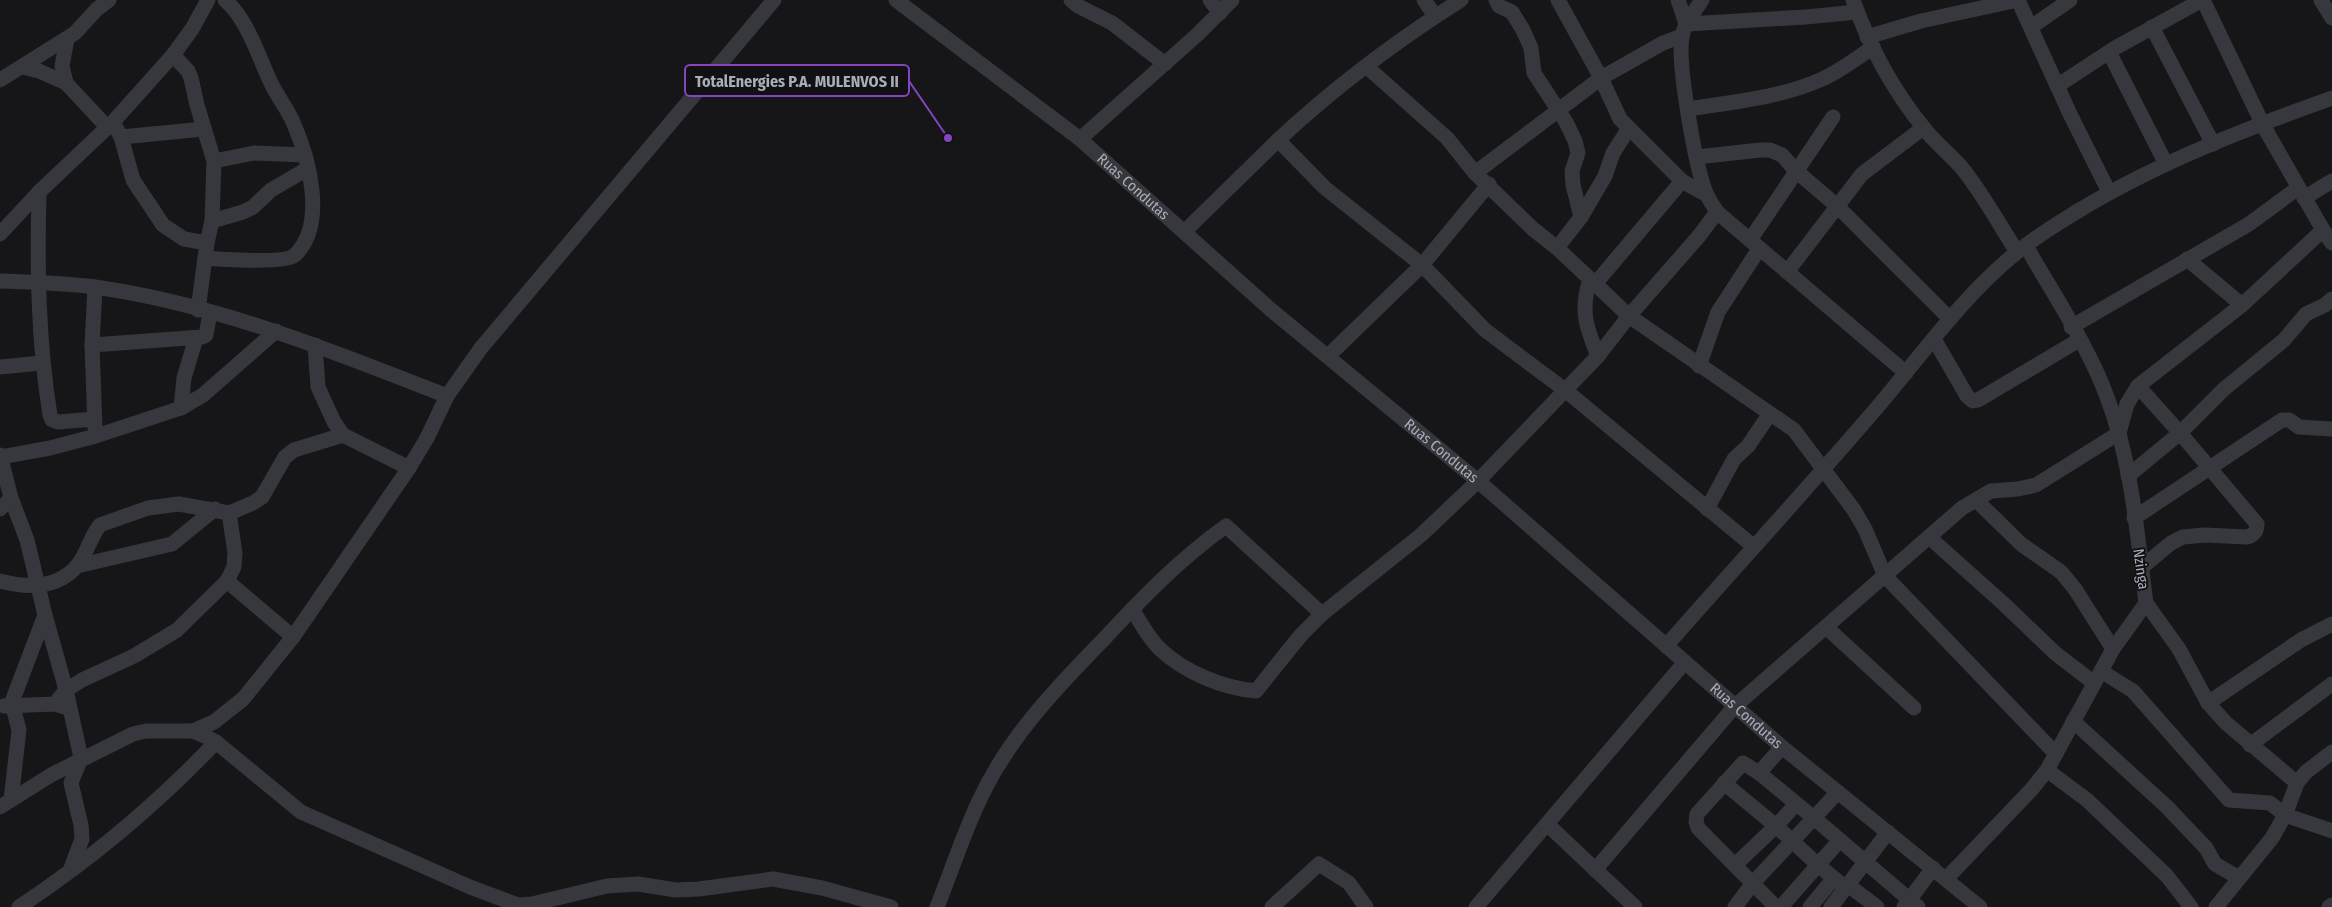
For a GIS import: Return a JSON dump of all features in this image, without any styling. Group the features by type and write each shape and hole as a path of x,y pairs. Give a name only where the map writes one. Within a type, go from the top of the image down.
{"street":[{"path":"0,234 39,192 110,124 173,55 192,29 208,0"},
{"path":"204,258 276,260 294,256 311,226 314,202 306,162 293,121 272,87 240,16 225,0"},
{"path":"3,805 81,758 140,731 193,731 214,722 243,699 293,637 409,468 427,438 447,396 481,348 774,0"},
{"name":"Ruas Condutas","path":"896,0 916,5 1080,139 1270,309 1478,482 1782,747 1946,879 1971,904"},
{"path":"1071,0 1078,6 1112,23 1165,64"},
{"path":"1210,0 1220,13"},
{"path":"1080,139 1165,64 1232,0"},
{"path":"1424,0 1435,16"},
{"path":"1184,232 1219,196 1316,105 1435,16 1461,0"},
{"path":"1496,0 1499,6 1512,12 1523,30 1531,48 1534,73 1568,126 1577,147 1576,162 1572,171 1573,185 1581,217"},
{"path":"1558,0 1601,78 1614,107 1629,128 1682,181 1706,195"},
{"path":"1678,0 1684,30 1683,70 1688,109 1706,195 1717,212 1906,373"},
{"path":"1684,30 1702,0"},
{"path":"1688,109 1767,97 1804,86 1836,72 1870,42 1922,21 2018,0 2057,86 2110,192"},
{"path":"2031,26 2070,0"},
{"path":"2057,86 2109,52 2203,0 2263,125 2301,193 2332,243"},
{"path":"2321,0 2332,18"},
{"path":"0,80 80,30 99,3"},
{"path":"1475,173 1601,78 1684,30 1806,17 1855,6"},
{"name":"Nzinga","path":"1855,6 1870,42 1923,128 1953,157 1972,180 2021,249 2072,326 2104,389 2119,433 2128,476 2146,603 2113,649 2047,770 2031,790 1946,879"},
{"path":"2152,27 2213,144"},
{"path":"66,83 62,66 67,39"},
{"path":"2109,52 2166,164"},
{"path":"92,345 206,336 204,258 212,221 214,160 191,78 188,71 173,55"},
{"path":"22,67 39,71 66,83 110,124 121,137 133,180 163,225 184,239 206,243"},
{"path":"1367,67 1447,138 1475,173 1489,184 1533,229 1558,248 1629,316 1794,430 1859,517 1885,576 2056,754"},
{"path":"1666,646 1906,373 1950,319 1995,272 2021,249 2110,192 2166,164 2213,144 2331,101"},
{"path":"1699,366 1718,312 1795,170 1833,118"},
{"path":"1558,248 1581,217 1605,176 1613,153 1629,128"},
{"path":"1787,272 1867,170 1923,128"},
{"path":"121,137 204,129"},
{"path":"1278,140 1325,188 1422,265 1485,330 1565,390 1754,546"},
{"path":"1697,158 1770,150 1782,155 1795,170 1837,206 1950,319"},
{"path":"214,160 254,153 306,162"},
{"path":"212,221 243,212 253,207 306,162"},
{"path":"1598,356 1584,316 1586,296 1592,282 1682,181"},
{"path":"2072,326 2301,193 2332,181"},
{"path":"1328,356 1422,265 1489,184"},
{"path":"39,192 38,316 41,363 50,415 52,420 58,422 94,419"},
{"path":"1132,608 1154,643 1185,668 1230,687 1256,691 1301,635 1322,614 1421,535 1478,482 1598,356 1629,316 1699,236 1717,212"},
{"path":"1595,870 1735,706 1826,626 1962,508 1991,491 2028,488 2036,485 2119,433 2127,404 2138,386 2242,305 2323,230"},
{"path":"2188,259 2242,305"},
{"path":"0,281 95,287 164,301 276,331 447,396"},
{"path":"95,287 92,345 96,436"},
{"path":"2128,476 2180,433 2224,389 2284,340 2306,314 2332,298"},
{"path":"70,871 82,839 81,825 71,783 81,758 62,706 66,690 27,540 5,503 0,456 50,448 96,436 181,408 203,395 276,331"},
{"path":"181,408 184,378 196,338"},
{"path":"1934,339 1967,396 1973,401 2079,340"},
{"path":"316,345 318,388 334,422 343,435 409,468"},
{"path":"0,367 41,363"},
{"path":"2138,386 2255,520 2257,530 2252,536 2247,537 2204,535 2183,537 2172,542 2141,568"},
{"path":"1707,509 1734,459 1748,446 1769,414"},
{"path":"2134,518 2282,420 2289,420 2299,427 2332,429"},
{"path":"0,581 38,587 62,577 77,566 172,544 222,511 253,503 262,497 285,457 294,450 343,435"},
{"path":"1976,500 2015,539 2061,572 2075,589 2113,649"},
{"path":"77,566 95,531 107,520 148,508 179,504 222,511"},
{"path":"66,690 82,680 134,656 177,630 227,581 234,567 235,552 222,511"},
{"path":"937,907 979,800 1036,710 1132,608 1197,546 1226,526 1322,614"},
{"path":"1930,537 2005,604 2055,653 2097,677 2133,691 2229,800 2270,803 2285,815 2332,831"},
{"path":"227,581 293,637"},
{"path":"2146,603 2179,649 2208,703 2250,745 2296,783"},
{"path":"3,805 18,730 8,706 45,615"},
{"path":"2208,703 2301,640 2332,624"},
{"path":"1826,626 1914,708"},
{"path":"1476,907 1685,662"},
{"path":"2250,745 2332,684"},
{"path":"8,706 62,706"},
{"path":"2073,721 2161,802 2206,848 2215,864 2239,878"},
{"path":"193,731 216,742 301,812 470,887 518,905 532,904 607,886 638,884 676,890 699,889 750,880 773,879 822,888 891,907"},
{"path":"19,907 70,871 146,810 188,772 216,742"},
{"path":"1759,773 1782,747"},
{"path":"2216,907 2268,844 2285,815 2296,783 2306,772 2332,752"},
{"path":"1776,907 1698,828 1696,822 1697,814 1743,764 1759,773 1814,818 1865,862 1910,905 1933,868"},
{"path":"2047,770 2087,800 2167,876 2191,907"},
{"path":"1724,783 1776,826 1818,865 1877,907"},
{"path":"1735,907 1754,883 1838,792"},
{"path":"1735,864 1776,826 1796,804"},
{"path":"1546,824 1635,907"},
{"path":"1810,907 1843,883 1865,862 1888,832"},
{"path":"1780,907 1840,840"},
{"path":"1272,907 1319,864 1350,884 1366,907"},
{"path":"1831,907 1843,883"}],"place":[{"name":"TotalEnergies P.A. MULENVOS II","path":"948,138"}]}
